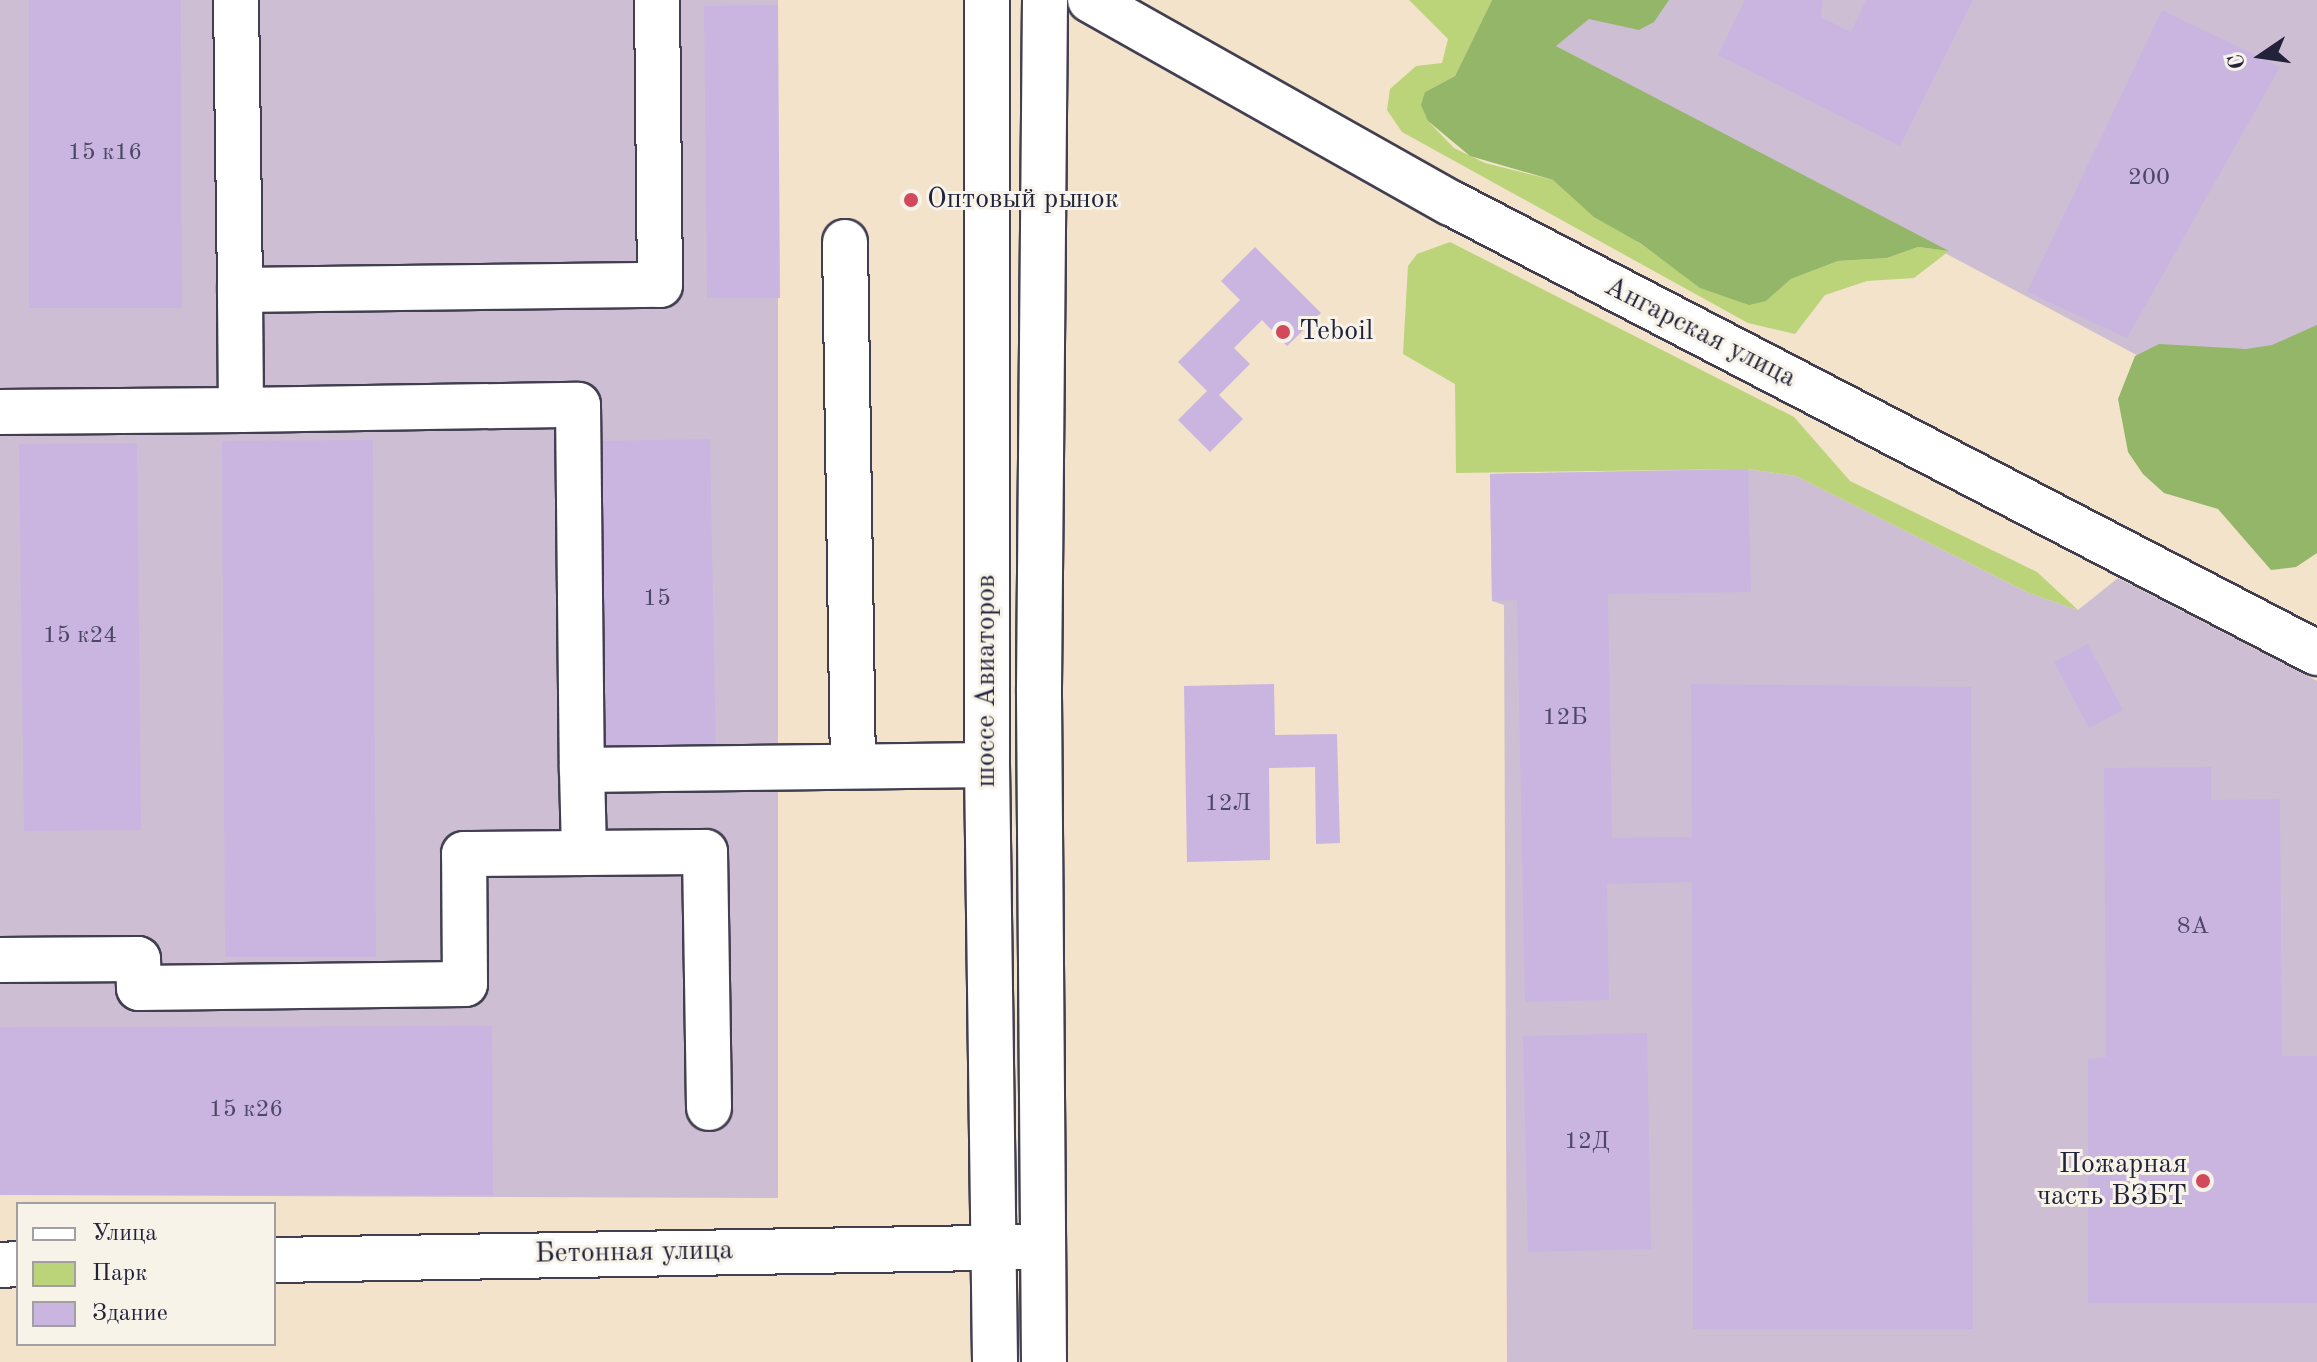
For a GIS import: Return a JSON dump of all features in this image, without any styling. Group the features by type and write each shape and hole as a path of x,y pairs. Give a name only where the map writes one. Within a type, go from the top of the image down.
{"main road":[{"path":"236,0 241,410"},
{"path":"240,290 660,285 657,0"},
{"name":"шоссе Авиаторов","path":"987,0 987,765 995,1362"},
{"name":"шоссе Авиаторов","path":"1044,1362 1039,672 1045,0"},
{"name":"Ангарская улица","path":"1090,0 1451,203 2317,653"},
{"path":"845,242 853,766"},
{"path":"0,412 578,405 584,853"},
{"path":"582,770 987,765"},
{"path":"0,960 138,959 139,988 465,984 464,854 705,852 709,1108"},
{"name":"Бетонная улица","path":"276,1260 1043,1247"}],"shaded area":[{"path":"0,0 778,0 778,1198 0,1195"},
{"path":"1569,0 2317,0 2317,451 1556,46"},
{"path":"1748,469 1796,476 2029,593 2078,610 2118,578 2317,681 2317,1362 1507,1362 1504,605 1492,601 1490,474"}],"green space":[{"path":"1409,0 1492,0 1455,76 1425,92 1428,121 1454,148 1485,163 1553,180 1685,276 1766,301 1791,279 1838,261 1887,258 1918,247 1949,251 1914,278 1867,281 1825,295 1795,334 1748,323 1402,132 1387,110 1390,89 1416,66 1442,63 1448,39"},
{"path":"1492,0 1669,0 1654,22 1639,30 1589,19 1556,46 1949,251 1918,247 1887,258 1838,261 1791,279 1766,301 1749,305 1700,288 1640,243 1594,217 1553,180 1470,156 1428,121 1421,105 1425,92 1455,76"},
{"path":"1450,242 1794,417 1850,481 2037,572 2078,610 2029,593 1796,476 1748,469 1456,473 1455,384 1403,354 1408,266 1417,254"},
{"path":"2317,325 2317,553 2296,567 2271,570 2218,509 2164,493 2143,474 2128,452 2118,399 2135,356 2159,344 2246,349 2272,345"}],"building":[{"path":"29,0 181,0 182,308 29,308"},
{"path":"1745,0 1823,0 1821,17 1851,32 1866,0 1973,0 1900,146 1718,55"},
{"path":"778,5 780,298 707,298 704,6"},
{"path":"2162,10 2280,67 2127,338 2027,292"},
{"path":"1255,247 1321,313 1287,346 1262,320 1234,348 1250,364 1219,395 1243,419 1210,452 1178,420 1207,391 1178,362 1240,300 1221,281"},
{"path":"710,439 716,758 603,760 597,441"},
{"path":"373,440 376,957 225,957 222,441"},
{"path":"137,443 141,830 24,831 19,444"},
{"path":"1748,469 1751,592 1608,594 1612,838 1692,837 1691,684 1971,687 1973,1329 1693,1329 1692,882 1607,884 1609,1000 1525,1002 1517,600 1492,601 1490,474"},
{"path":"2088,644 2123,710 2089,728 2054,662"},
{"path":"1274,684 1275,735 1337,734 1340,843 1316,844 1315,767 1269,768 1270,860 1187,862 1184,686"},
{"path":"2211,767 2211,800 2280,799 2282,1056 2317,1056 2317,1303 2088,1303 2088,1059 2106,1057 2104,768"},
{"path":"492,1026 493,1195 0,1195 0,1027"},
{"path":"1647,1033 1651,1249 1528,1252 1523,1036"}],"place":[{"name":"Оптовый рынок","path":"911,200"},
{"name":"Teboil","path":"1283,332"},
{"name":"Пожарная часть ВЗБТ","path":"2203,1181"}]}
